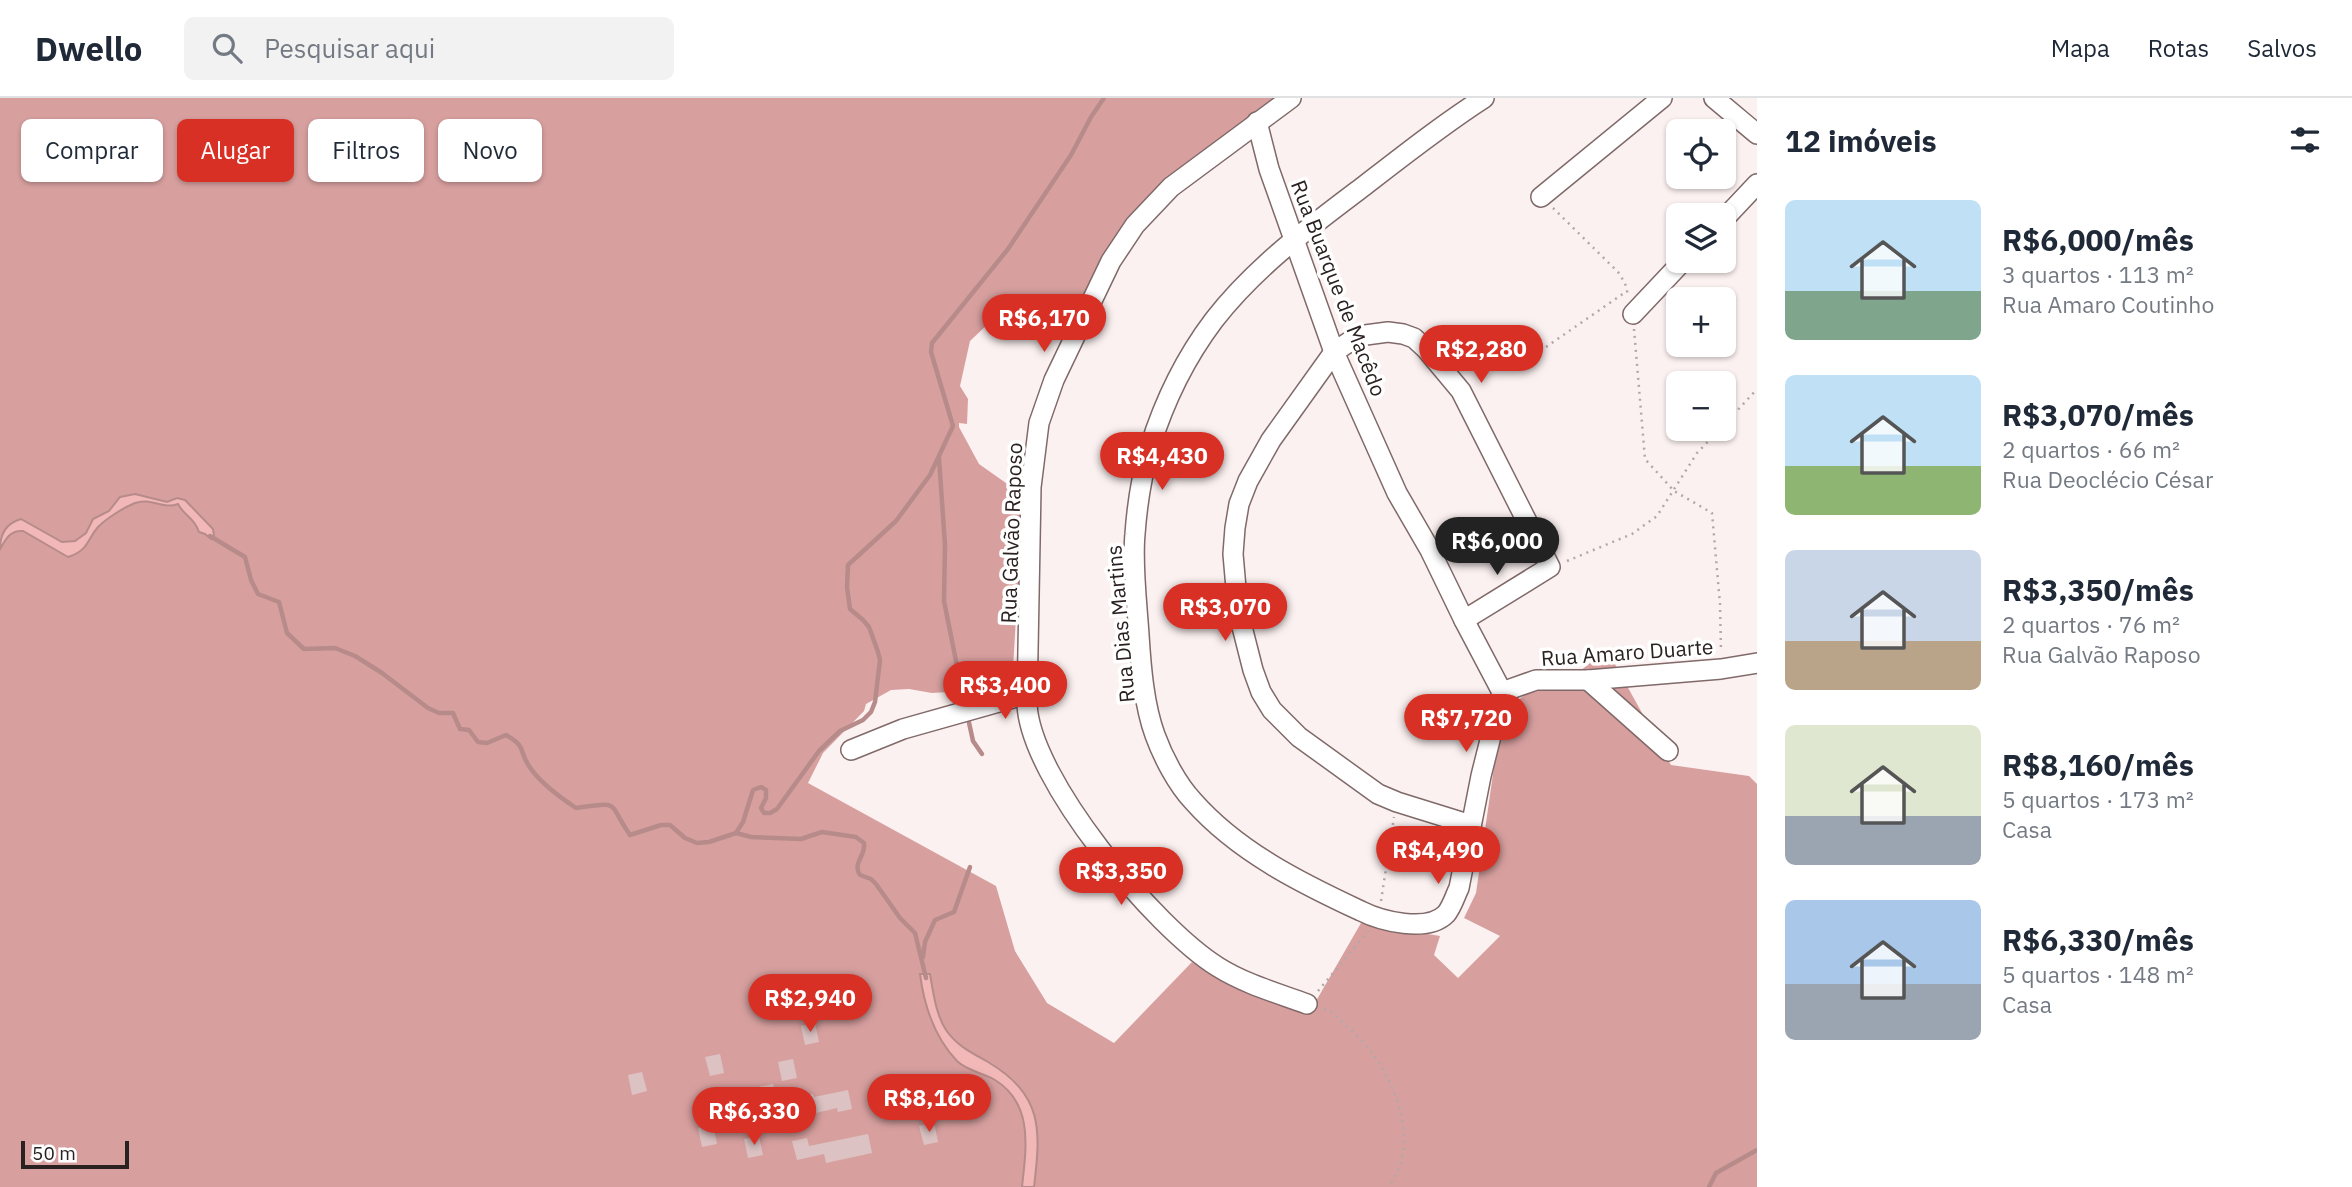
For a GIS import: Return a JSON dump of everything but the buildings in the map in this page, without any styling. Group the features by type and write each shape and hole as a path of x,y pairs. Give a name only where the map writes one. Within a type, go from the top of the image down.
{"street":[{"name":"Rua Galvão Raposo","path":"1291,98 1171,187 1135,225 1111,261 1054,380 1039,424 1031,487 1027,717 1052,776 1086,831 1120,875 1157,916 1219,967 1240,979 1307,1004"},
{"name":"Rua Dias Martins","path":"1484,98 1412,148 1295,239 1262,268 1214,321 1185,364 1163,409 1150,450 1134,537 1142,674 1154,734 1175,775 1192,801 1269,864 1310,888 1378,919 1423,923 1446,914 1459,888 1502,692"},
{"path":"1541,197 1662,98"},
{"path":"1714,98 1757,134"},
{"name":"Rua Buarque de Macêdo","path":"1257,122 1269,169 1334,352 1397,493 1430,550 1502,692"},
{"path":"1736,206 1757,184"},
{"path":"1633,314 1672,273"},
{"path":"1464,620 1550,567 1461,391 1414,338 1388,332 1358,336 1334,352 1271,440 1248,481 1239,504 1235,528 1233,554 1238,611 1261,692 1272,710 1299,737 1370,789 1397,802 1471,825"},
{"name":"Rua Amaro Duarte","path":"1502,692 1536,680 1588,680 1721,669 1757,663"},
{"path":"1588,680 1668,751"},
{"path":"851,750 903,729 1027,694"}],"path":[{"path":"1541,197 1618,272 1627,291 1633,314 1645,459 1674,491 1713,513 1721,669"},
{"path":"1546,346 1627,291"},
{"path":"1736,412 1757,389"},
{"path":"1550,567 1632,534 1657,516 1697,453 1708,441"},
{"path":"1389,1187 1401,1164 1404,1138 1402,1116 1395,1095 1370,1050 1331,1012 1307,1004 1378,919 1397,802"}],"shaded area":[{"path":"0,98 1286,98 1147,199 1070,314 990,322 970,341 960,386 968,399 967,424 959,423 959,427 979,464 1023,495 1022,615 1016,618 1013,668 969,675 948,692 891,690 866,704 864,711 823,753 808,783 996,886 1015,951 1047,1003 1114,1043 1192,962 1312,1008 1361,923 1440,936 1434,955 1458,978 1500,936 1464,918 1476,893 1494,767 1507,707 1530,692 1558,688 1607,650 1671,765 1749,776 1757,784 1757,1187 0,1187"},
{"path":"135,494 167,502 177,498 185,500 213,529 214,535 211,539 199,532 195,523 178,504 167,506 141,502 106,520 84,548 68,557 23,531 12,534 0,549 5,530 21,519 62,542 75,541 86,533 93,519 109,511 120,497"},
{"path":"920,974 930,974 937,1010 950,1036 965,1049 1006,1074 1029,1101 1034,1115 1038,1148 1034,1187 1022,1187 1025,1128 1016,1102 1008,1090 995,1080 966,1067 949,1052 932,1021"}],"waterway":[{"path":"736,833 743,822 753,790 761,787 766,790 766,798 761,808 764,813 777,809 819,751 840,731 863,720 871,712 875,702 880,660 869,627 850,609 848,565 896,521 930,475 953,426 931,352 932,343 1008,249 1071,155 1104,98"},
{"path":"939,458 945,545 944,601 965,706"},
{"path":"210,536 245,557 258,594 279,602 287,633 304,649 335,648 355,656 428,708 439,713 453,713 460,729 469,730 478,742 487,743 506,735 520,746 533,772 557,795 576,808 612,806 630,835 661,825 670,825 685,838 697,843 736,833 751,837 801,839 822,832 856,837 864,843 858,871 876,884 900,918 915,933 926,978"},
{"path":"968,718 973,741 982,754"},
{"path":"923,957 925,942 935,920 954,912 970,867"},
{"path":"1709,1187 1716,1173 1757,1150"}]}
